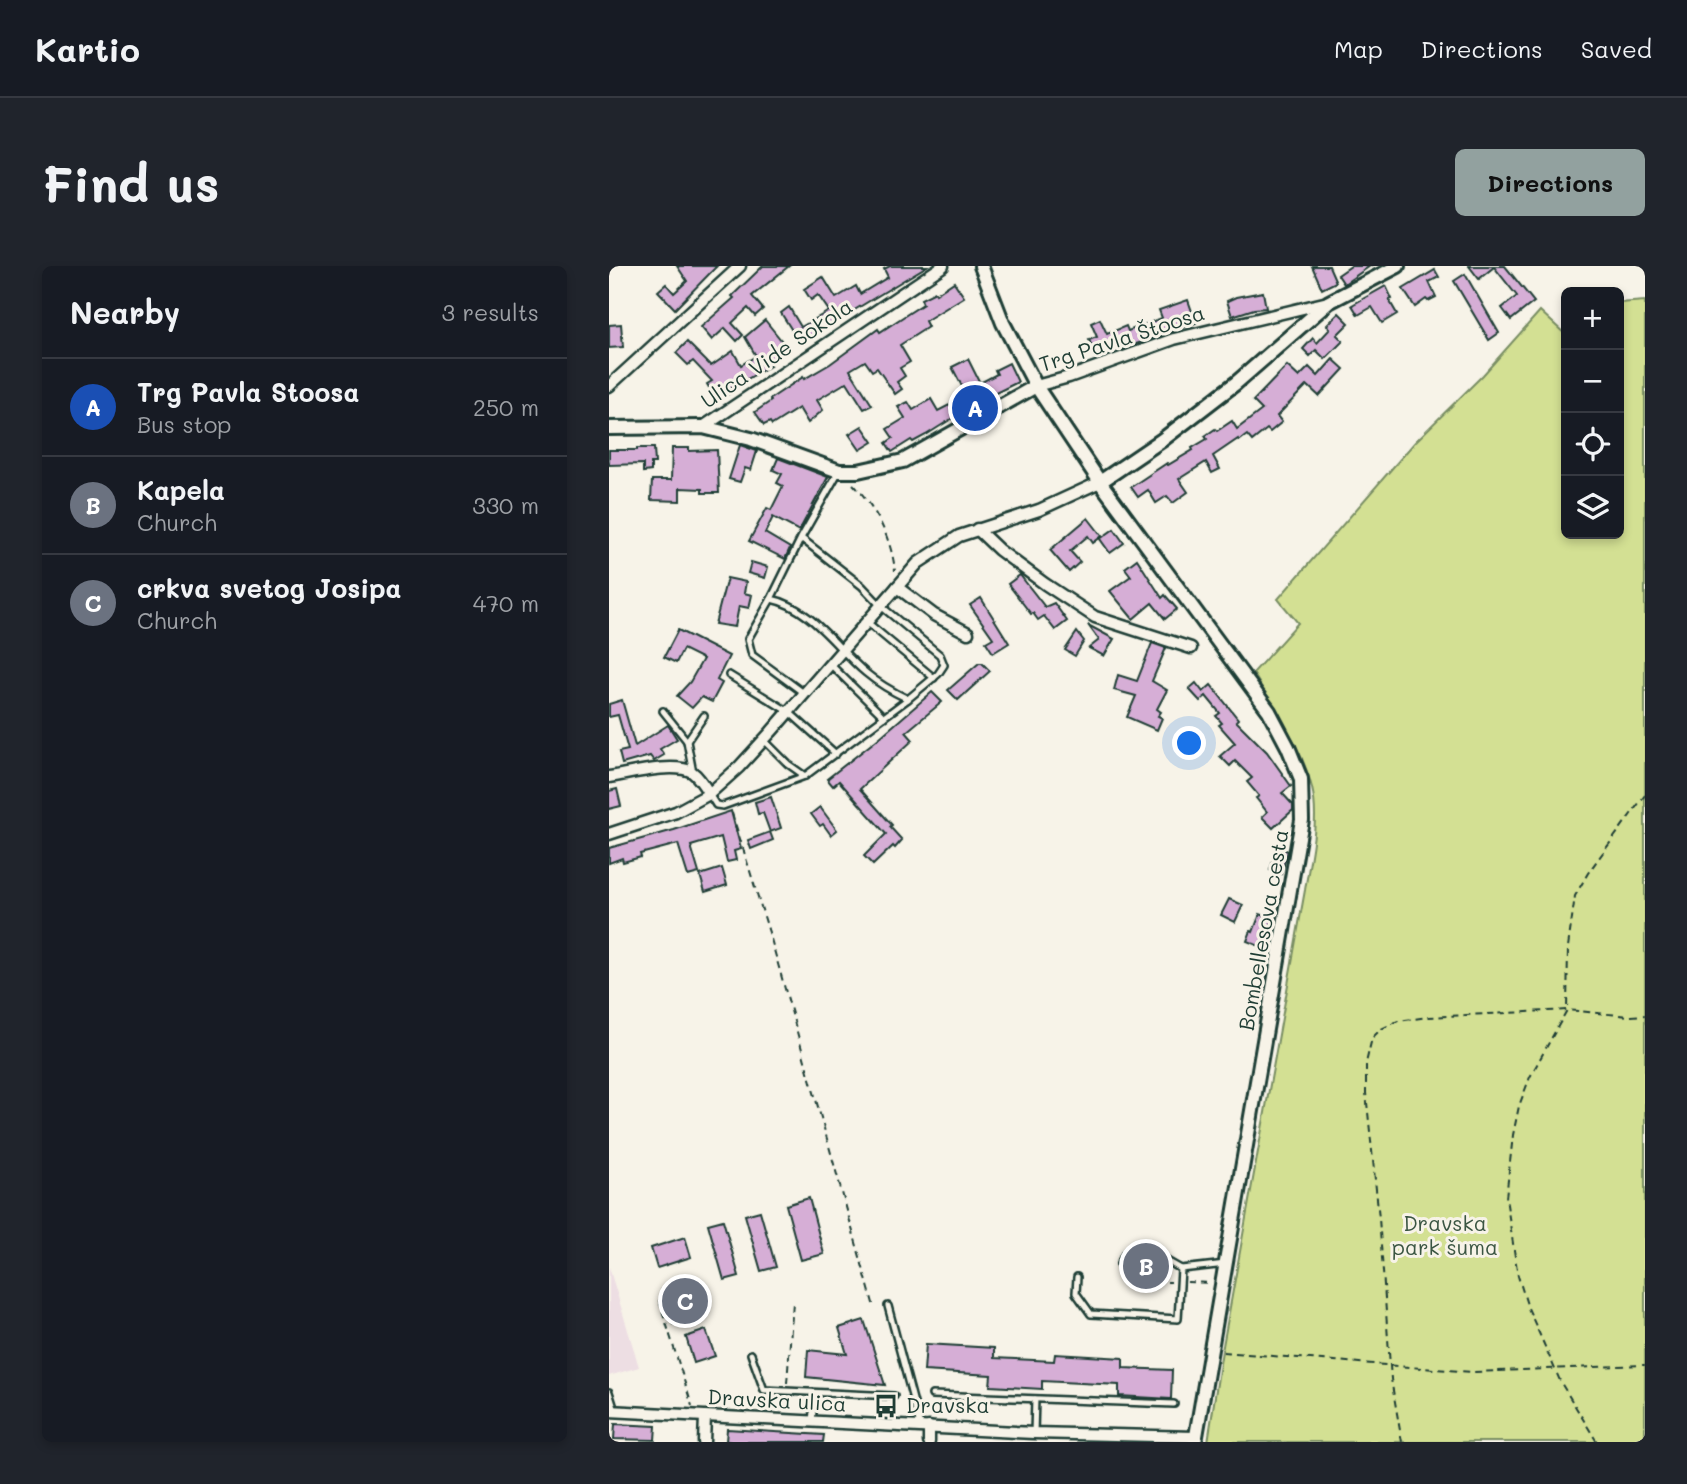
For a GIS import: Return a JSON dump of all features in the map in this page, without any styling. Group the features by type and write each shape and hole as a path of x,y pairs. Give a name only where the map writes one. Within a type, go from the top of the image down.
{"street":[{"path":"609,386 740,266"},
{"name":"Ulica Vide Sokola","path":"703,427 943,266"},
{"path":"609,428 703,427 751,439 839,471 858,471 903,461 1036,386 1003,323 981,266"},
{"name":"Trg Pavla Štoosa","path":"1329,302 1174,339 1069,377 1036,386 1100,482 1162,440 1236,383 1329,302 1398,266"},
{"path":"609,834 676,812 709,794 764,740 918,564 959,536 1039,510 1100,482"},
{"name":"Bombellesova cesta","path":"1100,482 1269,711 1301,779 1303,820 1195,1440"},
{"path":"977,529 1036,578 1095,617 1191,648"},
{"path":"897,587 934,615 968,633"},
{"path":"609,777 666,768 682,769 693,773 709,794"},
{"name":"Dravska ulica","path":"612,1411 1195,1440"},
{"path":"704,1442 705,1417"},
{"path":"925,1426 929,1442"}],"lane":[{"path":"805,694 752,655 748,639 839,471"},
{"path":"709,794 716,805 730,805 805,776 908,699 934,678 944,665 940,655 881,606 862,586 801,538"},
{"path":"771,599 789,604 802,612 866,674 908,699"},
{"path":"868,623 934,678"},
{"path":"830,664 884,717"},
{"path":"729,676 789,712 836,754"},
{"path":"663,711 687,741 693,773"},
{"path":"687,741 704,716"},
{"path":"764,740 788,764 805,776"},
{"path":"1120,1264 1125,1254 1137,1244 1181,1269 1226,1264"},
{"path":"1077,1277 1076,1293 1091,1314 1178,1319 1181,1269"},
{"path":"888,1306 925,1426"},
{"path":"751,1354 764,1390 894,1396"},
{"path":"609,1392 612,1411"},
{"path":"812,1422 815,1393"},
{"path":"932,1395 1174,1404"},
{"path":"1034,1433 1035,1399"}],"path":[{"path":"839,471 864,495 879,520 894,559 897,587"},
{"path":"1597,1442 1561,1383 1528,1308 1518,1276 1506,1198 1518,1105 1530,1077 1567,1010 1568,947 1574,896 1645,794"},
{"path":"730,805 771,939 874,1307"},
{"path":"1402,1442 1391,1379 1366,1093 1368,1050 1372,1038 1381,1029 1398,1021 1428,1017 1567,1010 1645,1015"},
{"path":"659,1300 692,1406"},
{"path":"786,1391 793,1302"},
{"path":"1212,1351 1472,1372 1645,1365"}],"shaded area":[{"path":"609,1267 639,1367 609,1376"}],"green space":[{"name":"Dravska park šuma","path":"1645,301 1645,1442 1208,1442 1315,826 1312,788 1302,758 1253,673 1298,623 1278,599 1415,442 1483,375 1540,311 1561,330 1561,539 1624,539 1624,303"}],"building":[{"path":"677,266 717,266 675,309 658,291 666,284 674,293 687,281"},
{"path":"763,266 789,266 752,296 763,309 755,316 748,308 732,323 743,335 737,341 725,328 712,340 701,327 734,298 732,296"},
{"path":"890,266 927,266 800,343 781,313 789,307 801,327 829,311 818,295 811,300 804,289 823,277 836,298 856,286 860,294 888,277 884,269"},
{"path":"1312,266 1329,266 1336,282 1322,289"},
{"path":"1351,266 1370,266 1344,284 1338,275"},
{"path":"1469,266 1505,266 1534,302 1511,320 1502,308 1517,296 1494,267 1479,279"},
{"path":"1435,270 1439,277 1429,282 1436,297 1428,301 1426,299 1415,307 1403,289"},
{"path":"1465,274 1499,333 1489,340 1454,281"},
{"path":"954,282 964,297 925,321 928,327 900,345 910,362 900,368 905,376 897,382 902,389 895,394 877,368 872,371 865,361 850,370 872,405 864,409 847,382 817,400 823,410 808,423 799,408 772,425 770,422 764,425 755,412 771,401 770,399 803,377 804,379 830,364 878,329 880,332 923,304 921,299 935,292 936,294"},
{"path":"1386,286 1392,299 1389,300 1397,314 1382,323 1372,307 1358,315 1352,305"},
{"path":"1263,292 1266,308 1232,316 1227,301"},
{"path":"1188,300 1196,323 1122,349 1120,344 1095,354 1089,340 1097,337 1091,323 1100,319 1107,334 1126,326 1128,331 1162,318 1159,310"},
{"path":"1339,313 1349,323 1337,335 1343,341 1325,359 1316,350 1310,356 1303,349 1313,338 1317,343 1330,329 1327,325"},
{"path":"765,320 789,350 768,364 770,366 728,390 730,393 717,401 707,384 712,381 693,361 688,365 676,353 687,342 711,366 733,351 741,365 756,356 745,337"},
{"path":"621,324 623,347 609,348 609,325"},
{"path":"968,359 980,383 997,374 995,370 1009,363 1018,382 963,409 964,411 926,435 913,442 911,440 892,452 886,443 893,438 887,429 905,418 898,407 908,402 913,410 931,399 938,411 967,396 952,367"},
{"path":"1333,359 1344,369 1319,396 1307,385 1277,416 1282,422 1270,432 1267,429 1252,441 1247,435 1213,456 1220,469 1212,473 1206,462 1179,479 1188,492 1173,503 1167,496 1156,503 1148,490 1138,497 1131,487 1167,463 1168,465 1193,450 1192,448 1207,439 1205,436 1215,429 1217,431 1232,421 1237,429 1262,410 1253,401 1287,366 1299,377 1309,367 1318,376"},
{"path":"862,426 873,442 860,450 849,434"},
{"path":"740,445 757,451 751,470 745,468 740,482 729,479"},
{"path":"654,448 655,463 651,463 651,471 643,472 643,464 609,465 609,450"},
{"path":"672,448 689,448 689,451 717,450 719,493 702,493 702,489 680,488 680,501 651,500 652,480 671,480"},
{"path":"778,458 828,477 799,531 773,517 765,533 790,548 785,559 749,541 767,508 771,510 783,486 777,483 782,474 773,470"},
{"path":"1088,518 1102,536 1093,543 1088,536 1070,551 1080,562 1069,572 1050,550"},
{"path":"1114,529 1124,543 1110,553 1100,539"},
{"path":"1137,559 1162,598 1165,595 1177,609 1165,619 1152,603 1133,619 1110,591 1131,576 1125,568"},
{"path":"751,562 768,567 765,578 748,573"},
{"path":"1020,575 1045,607 1054,603 1067,621 1055,630 1044,616 1038,620 1031,614 1008,584"},
{"path":"727,578 746,582 744,593 752,595 749,608 739,606 735,627 715,624"},
{"path":"981,598 1009,643 993,653 986,642 993,638 970,605"},
{"path":"1088,625 1114,639 1104,656 1089,648 1099,640"},
{"path":"678,630 729,656 717,680 722,683 712,702 702,697 692,708 677,696 690,682 703,659 683,649 676,663 664,657"},
{"path":"1077,632 1084,641 1075,656 1065,650"},
{"path":"1152,643 1166,648 1152,681 1167,690 1157,709 1161,712 1158,716 1162,718 1157,730 1127,717 1136,696 1114,690 1118,675 1137,681"},
{"path":"979,663 990,671 958,700 948,690"},
{"path":"1196,683 1203,692 1211,685 1238,719 1236,721 1267,752 1291,786 1282,793 1293,805 1293,810 1273,828 1262,817 1267,812 1256,798 1259,796 1247,782 1252,778 1235,761 1230,766 1220,756 1235,743 1219,725 1222,723 1216,716 1220,713 1206,696 1200,701 1189,689"},
{"path":"932,692 942,702 906,732 913,740 860,789 902,840 873,865 864,856 886,834 839,781 833,786 827,779"},
{"path":"622,700 635,746 668,725 677,739 660,749 664,755 654,761 650,756 622,764 619,752 628,750 618,715 609,717 609,704"},
{"path":"617,789 621,806 609,809 609,791"},
{"path":"771,797 781,828 770,832 763,813 758,814 755,802"},
{"path":"820,807 837,830 831,835 811,814"},
{"path":"731,811 741,849 734,851 736,860 727,862 721,837 691,846 699,873 688,876 678,844 640,854 641,857 623,862 622,858 609,863 609,848"},
{"path":"770,832 773,840 751,849 748,840"},
{"path":"1278,847 1288,851 1281,874 1270,870"},
{"path":"722,868 727,885 705,892 700,875"},
{"path":"1229,899 1243,905 1235,922 1221,915"},
{"path":"1260,914 1273,919 1267,938 1272,940 1269,950 1247,941"},
{"path":"809,1198 824,1254 801,1260 786,1205"},
{"path":"760,1211 776,1267 761,1271 745,1215"},
{"path":"723,1220 739,1276 724,1280 708,1224"},
{"path":"685,1237 691,1257 657,1268 651,1248"},
{"path":"697,1278 709,1312 673,1324 662,1290"},
{"path":"864,1320 885,1385 806,1377 808,1350 847,1354 839,1328"},
{"path":"706,1330 715,1356 694,1363 686,1337"},
{"path":"926,1344 994,1348 994,1358 1054,1361 1055,1354 1123,1358 1123,1368 1172,1370 1171,1399 1119,1396 1119,1385 1042,1381 1042,1389 990,1386 991,1375 924,1371"},
{"path":"615,1424 656,1426 655,1440 614,1439"},
{"path":"727,1429 824,1435 823,1442 731,1442 726,1441"}],"place":[{"name":"Trg Pavla Stoosa","path":"975,408"},
{"name":"Kapela","path":"1146,1266"},
{"name":"crkva svetog Josipa","path":"685,1301"},
{"name":"Dravska","path":"886,1406"}]}
